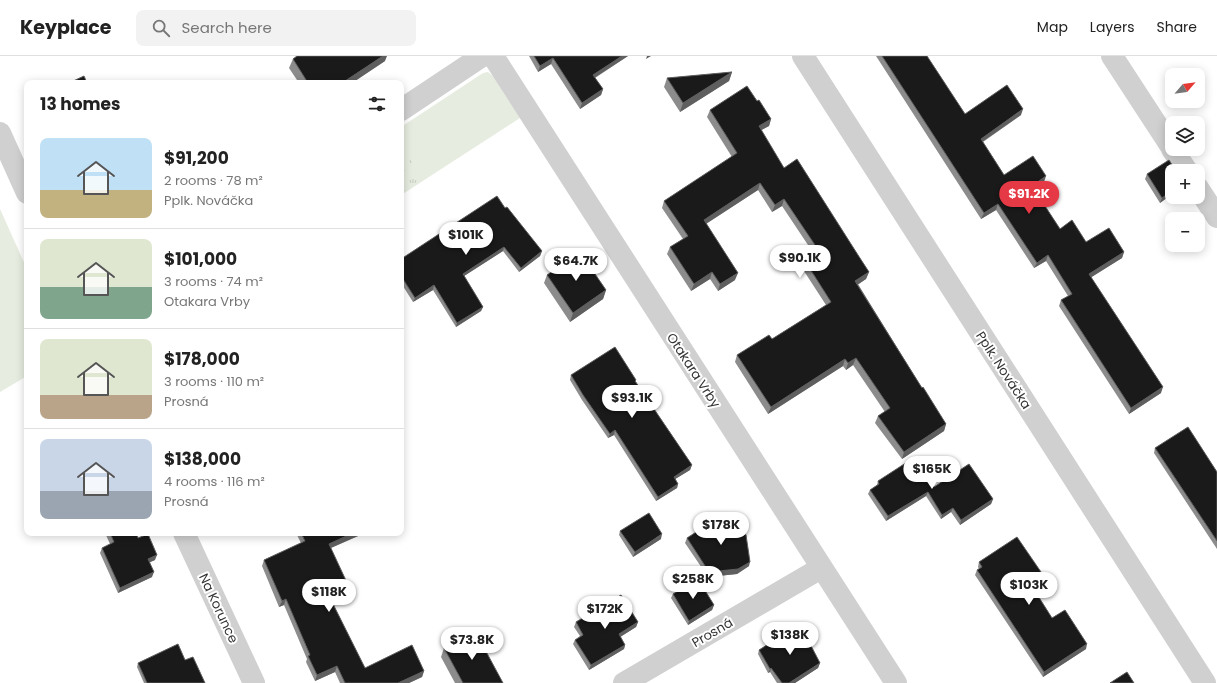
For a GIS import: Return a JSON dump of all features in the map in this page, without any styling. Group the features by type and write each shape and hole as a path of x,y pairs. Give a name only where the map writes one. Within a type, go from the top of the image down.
{"street":[{"path":"404,108 482,56"},
{"name":"Otakara Vrby","path":"493,56 896,683"},
{"name":"Pplk. Nováčka","path":"803,56 1205,683"},
{"path":"1112,56 1165,138"},
{"path":"0,132 24,186"},
{"path":"1205,199 1217,217"},
{"name":"Na Korunce","path":"185,536 254,683"},
{"name":"Prosná","path":"624,683 821,568"}],"green space":[{"path":"488,72 493,76 520,118 404,193 404,125 483,73"},
{"path":"404,151 424,180 404,193"},
{"path":"0,209 24,262 24,378 0,392"}],"building":[{"path":"297,56 383,56 347,80 306,80 293,59"},
{"path":"534,56 622,56 593,75 603,89 582,103 553,58 540,66"},
{"path":"882,56 927,56 965,114 1007,85 1023,109 981,139 1004,175 1033,156 1046,176 1032,186 1060,229 1072,220 1086,242 1109,228 1124,252 1089,274 1163,387 1131,408 1061,300 1072,294 1048,255 1037,263 998,204 984,213"},
{"path":"732,72 683,103 667,78"},
{"path":"84,76 86,80 75,80"},
{"path":"747,86 757,101 759,100 771,119 759,126 784,168 797,159 869,272 855,281 946,424 904,452 878,416 890,408 856,358 848,363 845,359 771,407 737,355 769,335 772,339 831,302 805,261 814,254 810,248 815,245 784,199 775,205 760,183 704,220 738,273 720,284 712,272 694,284 670,247 688,236 664,201 737,153 710,110"},
{"path":"1169,160 1172,164 1165,164 1165,196 1162,198 1147,174"},
{"path":"497,196 505,208 507,207 542,251 521,268 504,247 463,274 483,307 457,323 434,285 415,298 404,281 404,257"},
{"path":"580,252 606,290 573,313 547,275"},
{"path":"615,347 636,380 635,381 692,465 674,477 678,484 658,497 615,430 610,434 571,375"},
{"path":"1188,427 1217,472 1217,541 1155,448"},
{"path":"915,457 934,487 969,464 993,499 961,520 953,508 942,515 928,492 888,516 870,490 879,484 878,481"},
{"path":"649,513 662,534 635,552 620,531"},
{"path":"724,514 733,528 739,524 746,535 750,562 738,569 709,572 687,538"},
{"path":"111,536 137,536 138,538 149,536 157,555 148,559 154,572 120,588 102,548 114,542"},
{"path":"302,536 346,536 329,544 349,587 329,596 365,668 412,645 424,671 398,683 345,683 337,666 317,675 286,599 282,601 264,560 305,541"},
{"path":"1017,537 1041,572 1028,580 1052,618 1065,610 1087,644 1044,672 977,570 982,567 979,562"},
{"path":"698,579 714,605 689,621 673,594"},
{"path":"621,595 638,622 619,634 625,645 591,665 575,640 583,635 576,622"},
{"path":"797,626 805,639 807,638 820,663 789,683 782,683 771,668 770,669 759,650"},
{"path":"475,631 503,683 463,683 444,648"},
{"path":"178,644 185,660 193,657 205,683 147,683 138,663"},
{"path":"1127,672 1134,683 1110,683"}]}
